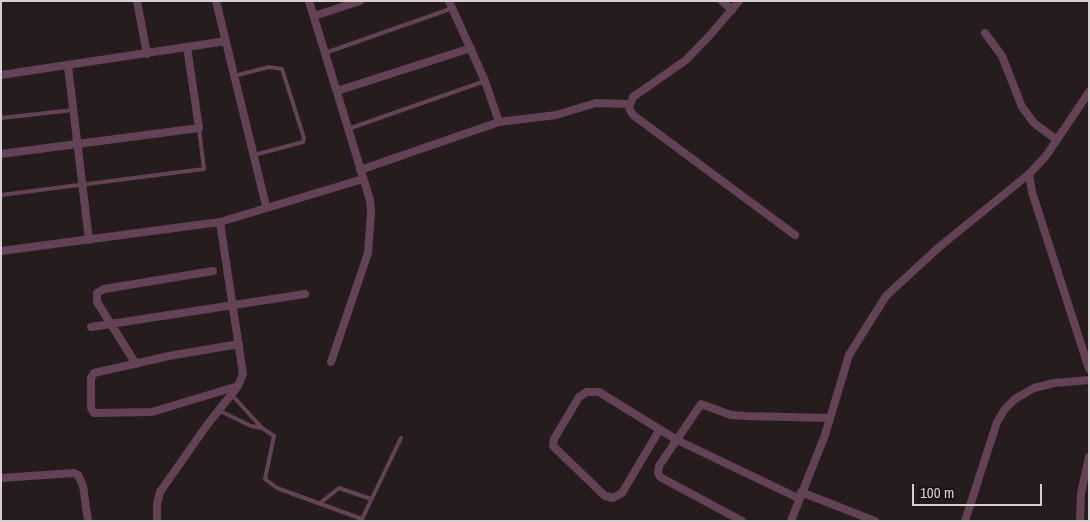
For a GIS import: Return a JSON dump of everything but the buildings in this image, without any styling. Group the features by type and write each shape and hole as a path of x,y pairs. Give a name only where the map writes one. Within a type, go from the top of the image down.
{"street":[{"path":"137,1 147,54"},
{"path":"216,1 266,206"},
{"path":"309,1 363,179 371,212 370,243 332,362"},
{"path":"314,16 360,1"},
{"path":"722,1 732,10"},
{"path":"739,1 686,60 633,97 629,104 633,115 795,235"},
{"path":"451,5 485,80 499,122"},
{"path":"984,33 1005,62 1022,107 1034,123 1056,140"},
{"path":"1,75 226,41"},
{"path":"1,154 199,128 188,47"},
{"path":"337,92 470,48"},
{"path":"68,66 89,240"},
{"path":"791,521 825,435 849,355 886,296 938,248 1029,174 1056,140 1089,92"},
{"path":"360,170 499,122 562,114 596,103 629,104"},
{"path":"1080,106 1089,109"},
{"path":"1029,174 1032,192 1089,369"},
{"path":"1,251 220,222 266,206 363,179"},
{"path":"157,521 157,504 160,492 218,410 238,386 243,374 220,222"},
{"path":"136,364 113,323 98,302 97,293 100,290 213,271"},
{"path":"91,327 305,294"},
{"path":"238,386 152,412 91,411 92,375 169,356 239,344"},
{"path":"965,521 997,422 1005,409 1015,399 1034,388 1054,383 1089,380"},
{"path":"660,429 622,493 613,498 605,496 553,446 554,439 579,397 587,392 599,392 660,429 677,440 800,495 875,521"},
{"path":"742,521 660,477 659,466 702,404 731,415 830,418"},
{"path":"1080,521 1081,493 1089,457"},
{"path":"1,478 74,473 78,475 83,486 88,521"}],"lane":[{"path":"325,53 451,5"},
{"path":"234,76 270,67 282,69 304,138 303,142 254,155"},
{"path":"348,129 485,80"},
{"path":"1,118 73,110"},
{"path":"1,195 204,168 199,128"},
{"path":"231,394 262,428 274,436 265,479 277,488 362,519 401,438"},
{"path":"218,410 251,426 262,428"},
{"path":"320,503 339,488 371,499"}]}
